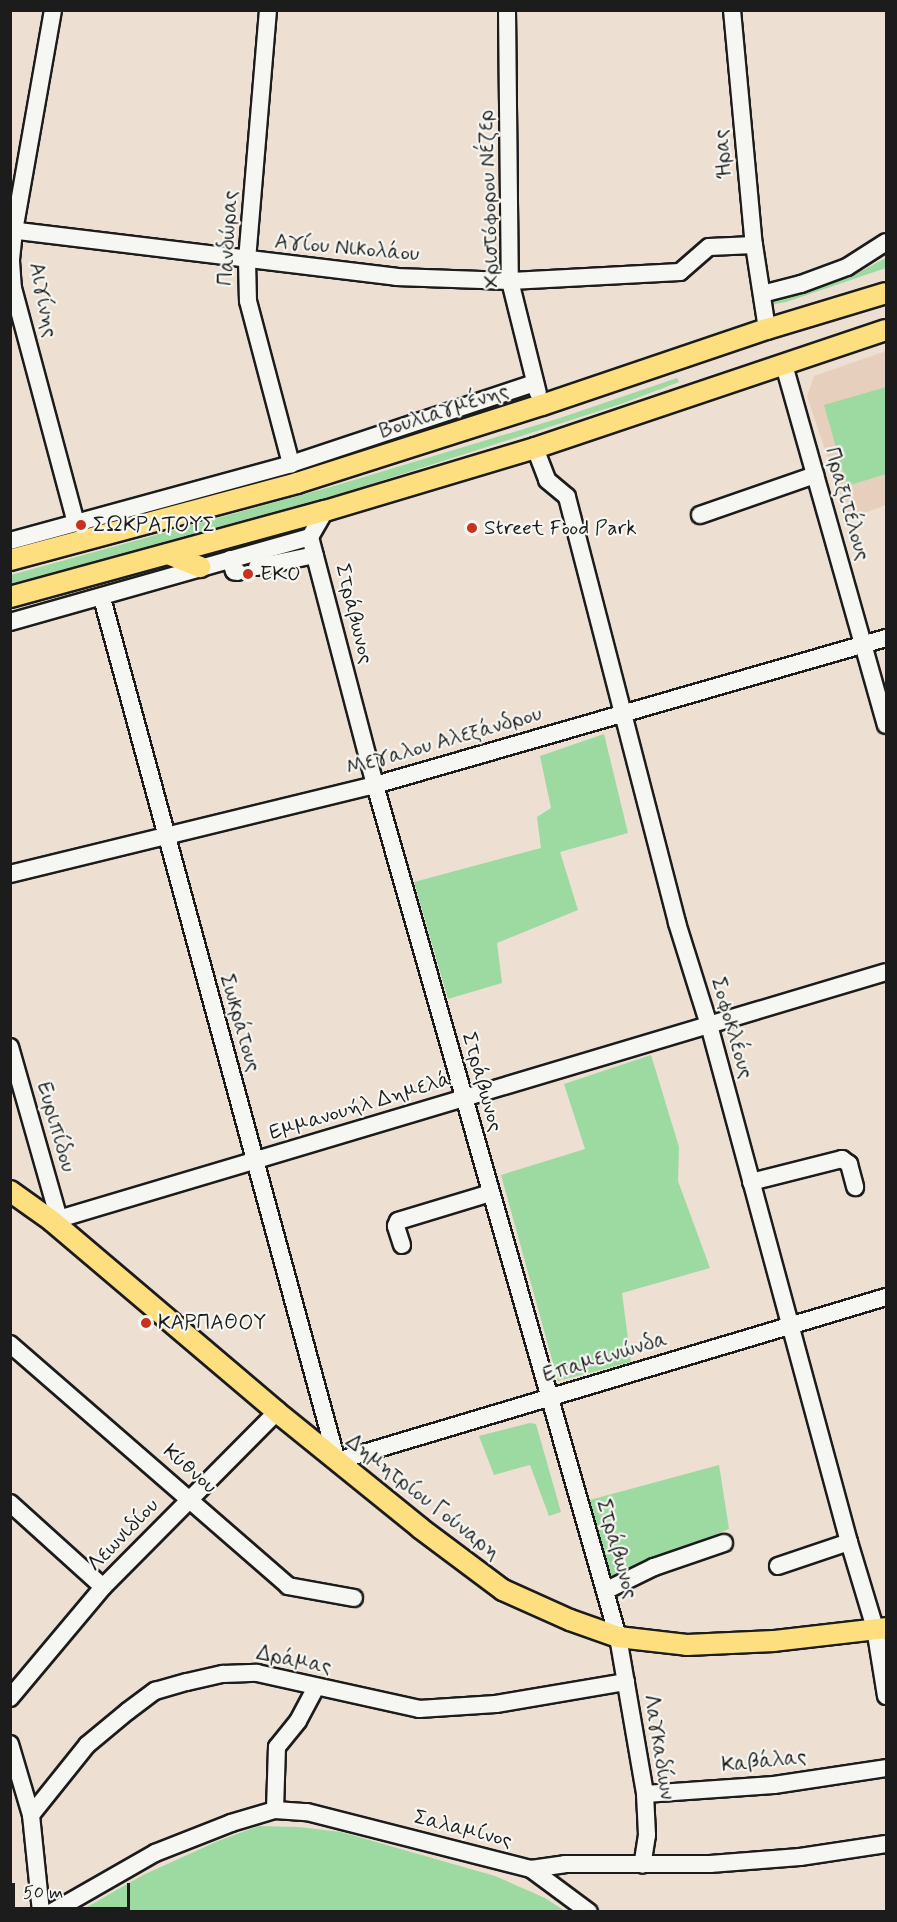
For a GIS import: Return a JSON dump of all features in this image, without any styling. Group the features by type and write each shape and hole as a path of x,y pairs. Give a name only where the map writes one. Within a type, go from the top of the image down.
{"main road":[{"name":"Βουλιαγμένης","path":"10,560 297,483 542,405 767,328 886,293"},
{"path":"10,597 325,511 535,448 886,330"},
{"path":"168,554 201,567"},
{"name":"Δημητρίου Γούναρη","path":"10,1191 56,1220 277,1412 420,1528 504,1590 570,1620 618,1637 687,1645 774,1641 881,1628"}],"street":[{"name":"Αιγίνης","path":"53,10 12,231 11,261 13,288 76,524"},
{"name":"Πανδώρας","path":"268,10 247,261 248,301 291,464"},
{"name":"Χριστόφορου Νέζερ","path":"507,10 510,281 542,405"},
{"name":"Ήρας","path":"732,10 754,245 767,328"},
{"name":"Αγίου Νικολάου","path":"12,231 247,261 396,277 510,281 680,272 709,247 754,245"},
{"path":"762,294 801,284 847,267 886,242"},
{"name":"Πραξιτέλους","path":"784,364 886,725"},
{"path":"10,541 291,464 535,383"},
{"name":"Σοφοκλέους","path":"535,448 547,480 567,497 677,923 709,1025 849,1542 881,1628 886,1696"},
{"path":"700,515 816,475"},
{"path":"266,560 310,537 325,511"},
{"name":"Στράβωνος","path":"310,537 375,786 618,1637"},
{"path":"10,622 102,598 201,567 315,555"},
{"name":"Σωκράτους","path":"102,598 165,837 337,1461"},
{"name":"Μεγαλου Αλεξάνδρου","path":"10,874 375,786 886,638"},
{"name":"Εμμανουήλ Δημελά","path":"56,1220 886,972"},
{"name":"Ευριπίδου","path":"10,1047 56,1220"},
{"path":"751,1182 842,1159 849,1164 855,1187"},
{"path":"402,1245 396,1226 398,1221 491,1193"},
{"name":"Επαμεινώνδα","path":"337,1461 886,1298"},
{"name":"Κύθνου","path":"10,1344 190,1498 288,1586 354,1598"},
{"name":"Λεωνιδίου","path":"10,1698 103,1587 277,1412"},
{"path":"10,1503 103,1587"},
{"path":"778,1566 849,1542"},
{"path":"605,1591 654,1567 724,1543"},
{"name":"Λαγκαδίων","path":"618,1637 645,1794 647,1835 642,1864"},
{"name":"Δράμας","path":"31,1815 87,1745 154,1691 224,1674 257,1673 419,1709 496,1704 626,1682"},
{"path":"275,1810 277,1747 298,1721 316,1686"},
{"path":"10,1743 31,1815 40,1911"},
{"name":"Καβάλας","path":"645,1794 774,1785 886,1768"},
{"name":"Σαλαμίνος","path":"52,1911 155,1853 231,1823 275,1810 307,1812 531,1869 565,1864 710,1864 800,1857 886,1844"},
{"path":"531,1869 589,1911"}],"shaded area":[{"path":"886,351 886,505 848,519 807,396 814,376"}],"green space":[{"path":"886,258 886,268 786,302 770,305 770,300 850,277"},
{"path":"677,378 679,382 621,404 346,492 11,584 11,575 334,486 560,418"},
{"path":"886,387 886,474 847,486 824,405"},
{"path":"604,734 628,833 560,852 578,910 497,943 502,983 448,999 414,882 541,848 537,817 551,808 540,756"},
{"path":"651,1055 679,1147 678,1181 710,1268 622,1293 631,1362 558,1381 501,1175 585,1149 564,1084"},
{"path":"530,1423 536,1424 561,1512 549,1516 530,1465 494,1475 479,1436"},
{"path":"719,1465 729,1529 608,1579 586,1501"},
{"path":"259,1826 299,1827 341,1832 495,1876 545,1898 565,1911 80,1911 143,1875 218,1841"}],"place":[{"name":"ΣΩΚΡΑΤΟΥΣ","path":"81,525"},
{"name":"Street Food Park","path":"472,528"},
{"name":"EKO","path":"248,574"},
{"name":"ΚΑΡΠΑΘΟΥ","path":"146,1323"}]}
